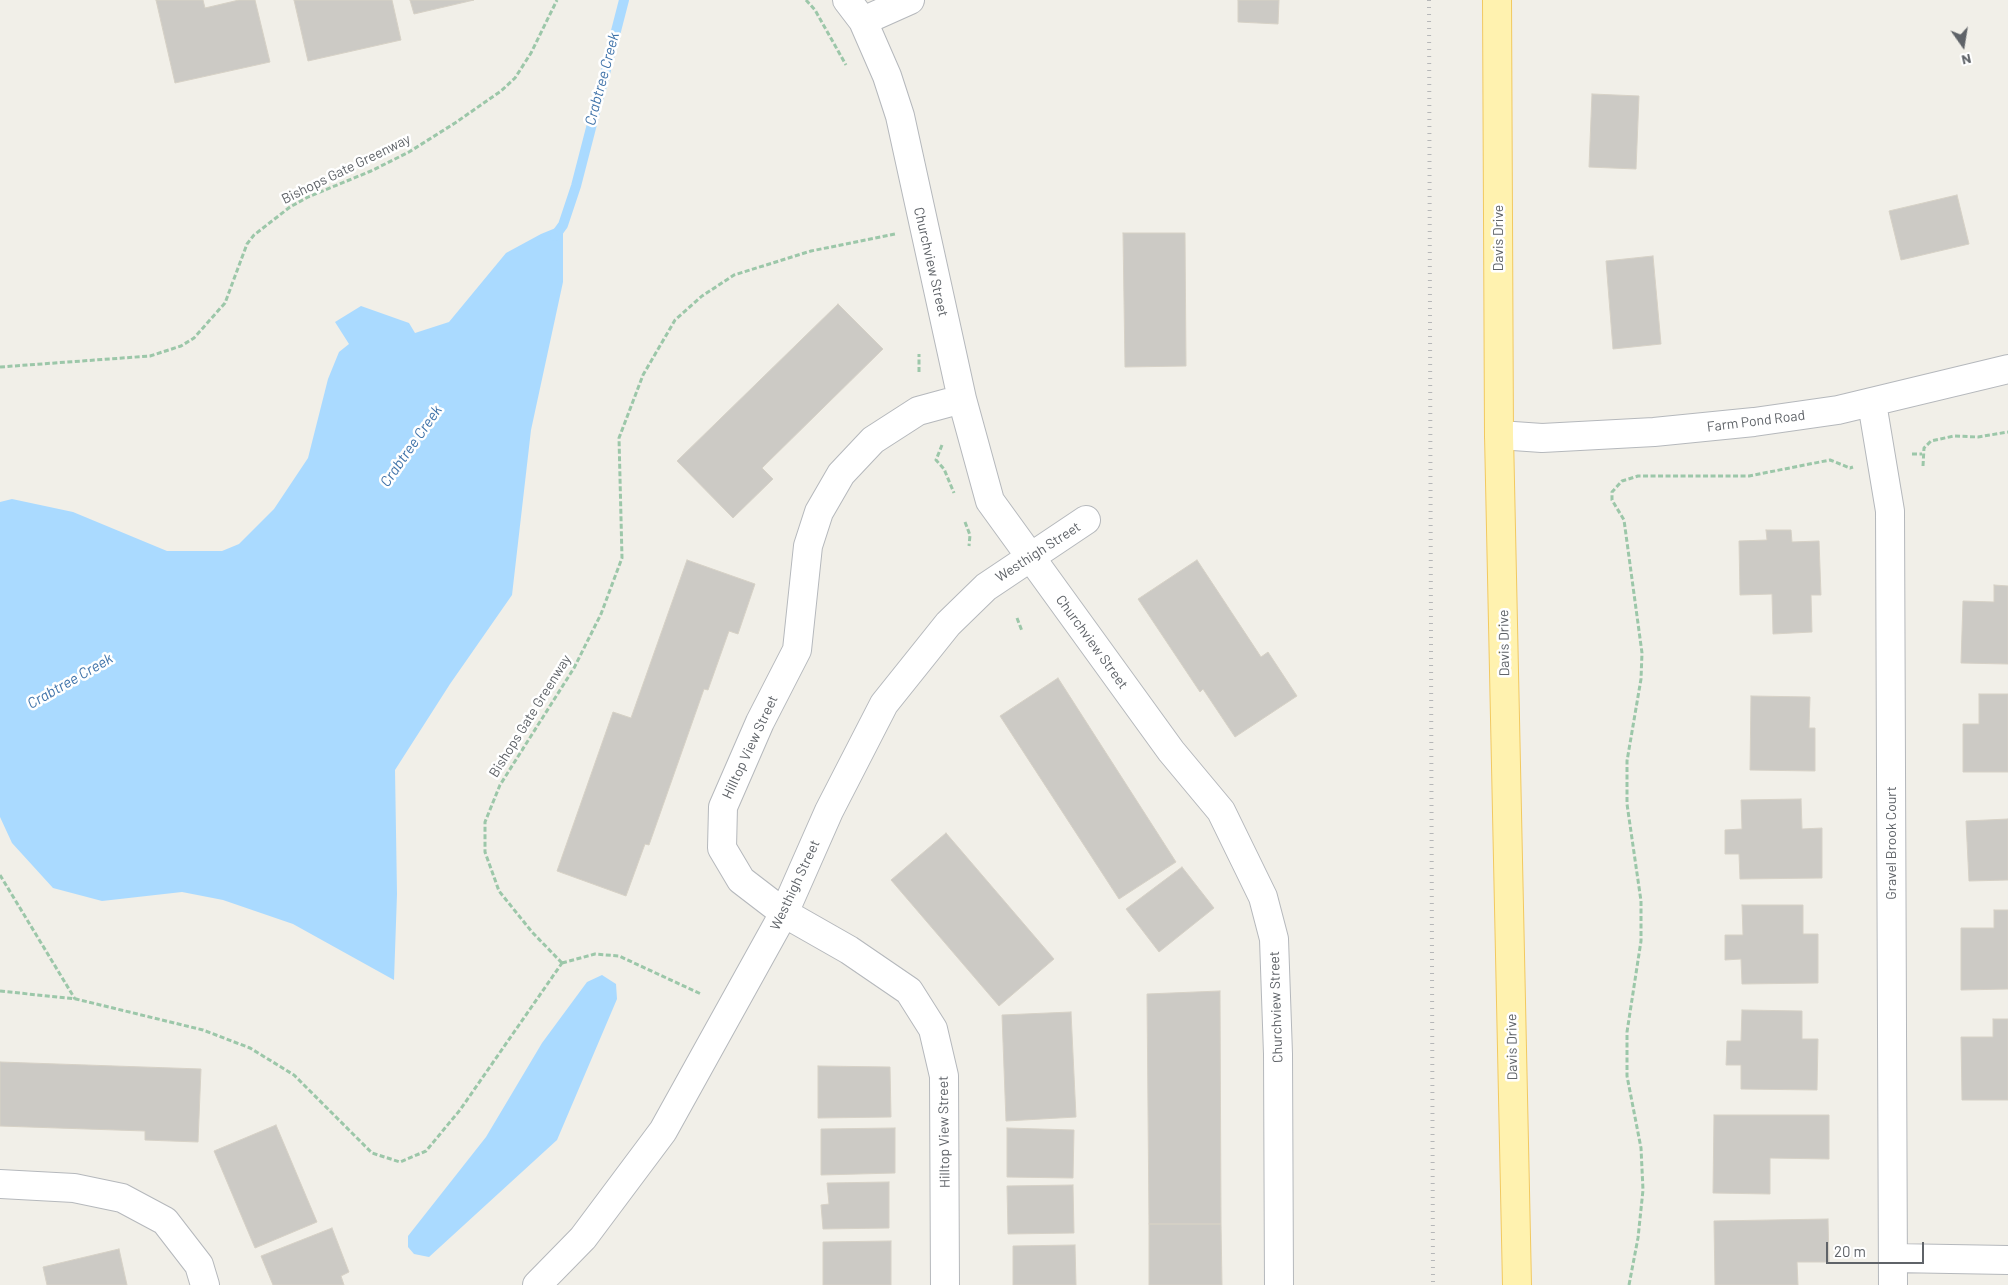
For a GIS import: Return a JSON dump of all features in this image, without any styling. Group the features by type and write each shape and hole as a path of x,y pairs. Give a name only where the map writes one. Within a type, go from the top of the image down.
{"main road":[{"name":"Davis Drive","path":"1497,0 1499,435 1517,1285"}],"street":[{"path":"855,10 910,0"},
{"name":"Churchview Street","path":"855,10 887,76 900,116 962,399 990,501 1171,752 1221,811 1264,897 1274,939 1278,1054 1279,1285"},
{"name":"Farm Pond Road","path":"1499,435 1542,438 1654,432 1754,422 1872,403 2008,369"},
{"name":"Hilltop View Street","path":"945,1285 944,1076 933,1029 909,991 849,950 784,913 741,880 722,848 723,807 760,722 798,650 808,546 819,512 841,474 873,440 918,411 962,399"},
{"name":"Gravel Brook Court","path":"1872,403 1890,511 1893,1285"},
{"name":"Westhigh Street","path":"537,1285 583,1238 663,1131 784,913 829,811 884,704 948,624 995,580 1086,520"},
{"path":"0,1184 74,1188 122,1198 165,1222 199,1265 205,1285"},
{"path":"1893,1258 2008,1260"}],"path":[{"name":"Bishops Gate Greenway","path":"0,367 150,356 181,346 194,338 225,303 247,244 254,235 276,217 308,197 371,171 409,152 501,91 515,78 531,53 557,0"},
{"path":"806,0 815,10 850,73"},
{"name":"Bishops Gate Greenway","path":"562,963 532,932 500,891 485,852 485,822 500,785 574,668 601,614 622,558 619,438 643,375 675,320 702,296 734,275 811,251 893,234 891,224"},
{"path":"1923,466 1924,448 1931,442 1954,436 1978,437 2008,432"},
{"path":"1629,1285 1638,1238 1643,1190 1641,1148 1627,1076 1627,1032 1641,941 1641,911 1627,804 1627,761 1641,679 1642,653 1624,520 1612,496 1618,484 1630,478 1749,476 1830,460 1850,468"},
{"path":"1017,618 1022,631"},
{"path":"0,875 76,999"},
{"path":"0,991 76,999 203,1030 250,1048 294,1075 372,1153 400,1162 426,1151 460,1110 562,963 595,954 619,956 701,994"}],"water":[{"path":"563,225 563,282 531,430 512,595 450,684 395,770 397,894 394,980 293,924 223,900 182,892 102,901 53,888 12,843 0,817 0,502 12,499 73,512 167,551 222,551 239,544 274,509 308,458 328,379 339,352 349,344 335,322 361,306 409,323 415,333 449,322 506,253 541,234"},
{"path":"602,975 616,984 617,999 557,1140 429,1257 414,1254 408,1247 408,1236 486,1137 542,1043 587,982"}],"building":[{"path":"156,0 203,0 205,8 239,0 255,0 270,62 175,83"},
{"path":"294,0 392,0 401,40 308,61"},
{"path":"410,0 474,0 414,14"},
{"path":"1238,0 1279,0 1278,24 1238,22"},
{"path":"1592,94 1639,96 1636,169 1589,167"},
{"path":"1957,195 1969,244 1901,260 1889,211"},
{"path":"1123,233 1185,233 1186,366 1125,367"},
{"path":"1653,256 1661,344 1613,349 1606,261"},
{"path":"838,304 883,349 762,468 773,479 733,518 677,461"},
{"path":"1766,530 1791,530 1792,542 1819,541 1821,595 1811,595 1812,632 1773,634 1772,594 1740,595 1739,541 1767,540"},
{"path":"687,560 755,584 738,634 729,631 708,690 704,689 649,845 645,844 626,896 557,871 613,712 631,718"},
{"path":"1197,560 1261,657 1268,652 1297,696 1235,737 1203,689 1200,692 1138,599"},
{"path":"1994,585 2008,586 2008,664 1961,663 1963,601 1994,602"},
{"path":"1058,678 1176,862 1119,899 1000,716"},
{"path":"1979,694 2008,694 2008,772 1963,772 1963,724 1979,724"},
{"path":"1751,696 1810,697 1809,728 1815,728 1815,771 1750,770"},
{"path":"1801,799 1802,829 1822,828 1822,878 1740,879 1739,854 1725,854 1725,830 1742,829 1741,800"},
{"path":"2008,819 2008,880 1969,881 1966,821"},
{"path":"946,833 1054,959 999,1006 891,880"},
{"path":"1182,867 1214,908 1159,952 1126,909"},
{"path":"1742,905 1803,905 1803,934 1818,934 1818,983 1742,984 1741,959 1725,960 1725,935 1743,935"},
{"path":"1994,910 2008,910 2008,989 1961,990 1961,928 1994,928"},
{"path":"1220,991 1221,1224 1149,1224 1147,994"},
{"path":"1742,1010 1802,1011 1802,1039 1818,1039 1817,1090 1741,1089 1741,1065 1726,1065 1727,1041 1741,1041"},
{"path":"1071,1012 1076,1117 1006,1121 1002,1015"},
{"path":"1993,1019 2008,1019 2008,1100 1962,1100 1961,1037 1993,1037"},
{"path":"0,1062 201,1069 198,1142 145,1140 145,1131 0,1126"},
{"path":"818,1066 890,1067 891,1117 818,1118"},
{"path":"1714,1115 1829,1115 1829,1159 1770,1158 1770,1194 1713,1193"},
{"path":"276,1125 317,1222 255,1248 214,1151"},
{"path":"895,1128 895,1173 821,1175 821,1129"},
{"path":"1007,1128 1074,1130 1073,1178 1007,1177"},
{"path":"889,1182 889,1228 823,1229 821,1205 829,1204 827,1183"},
{"path":"1073,1185 1074,1233 1008,1234 1007,1186"},
{"path":"1828,1219 1829,1262 1797,1262 1798,1285 1715,1285 1714,1221"},
{"path":"1149,1224 1221,1224 1222,1285 1149,1285"},
{"path":"332,1228 349,1272 341,1276 344,1285 273,1285 261,1256"},
{"path":"891,1241 891,1285 823,1285 823,1242"},
{"path":"1075,1245 1076,1285 1013,1285 1013,1246"},
{"path":"119,1249 127,1285 47,1285 43,1267"}],"waterway":[{"name":"Crabtree Creek","path":"555,236 563,225 576,186 624,0"}],"railway":[{"path":"1429,0 1433,1285"}]}
